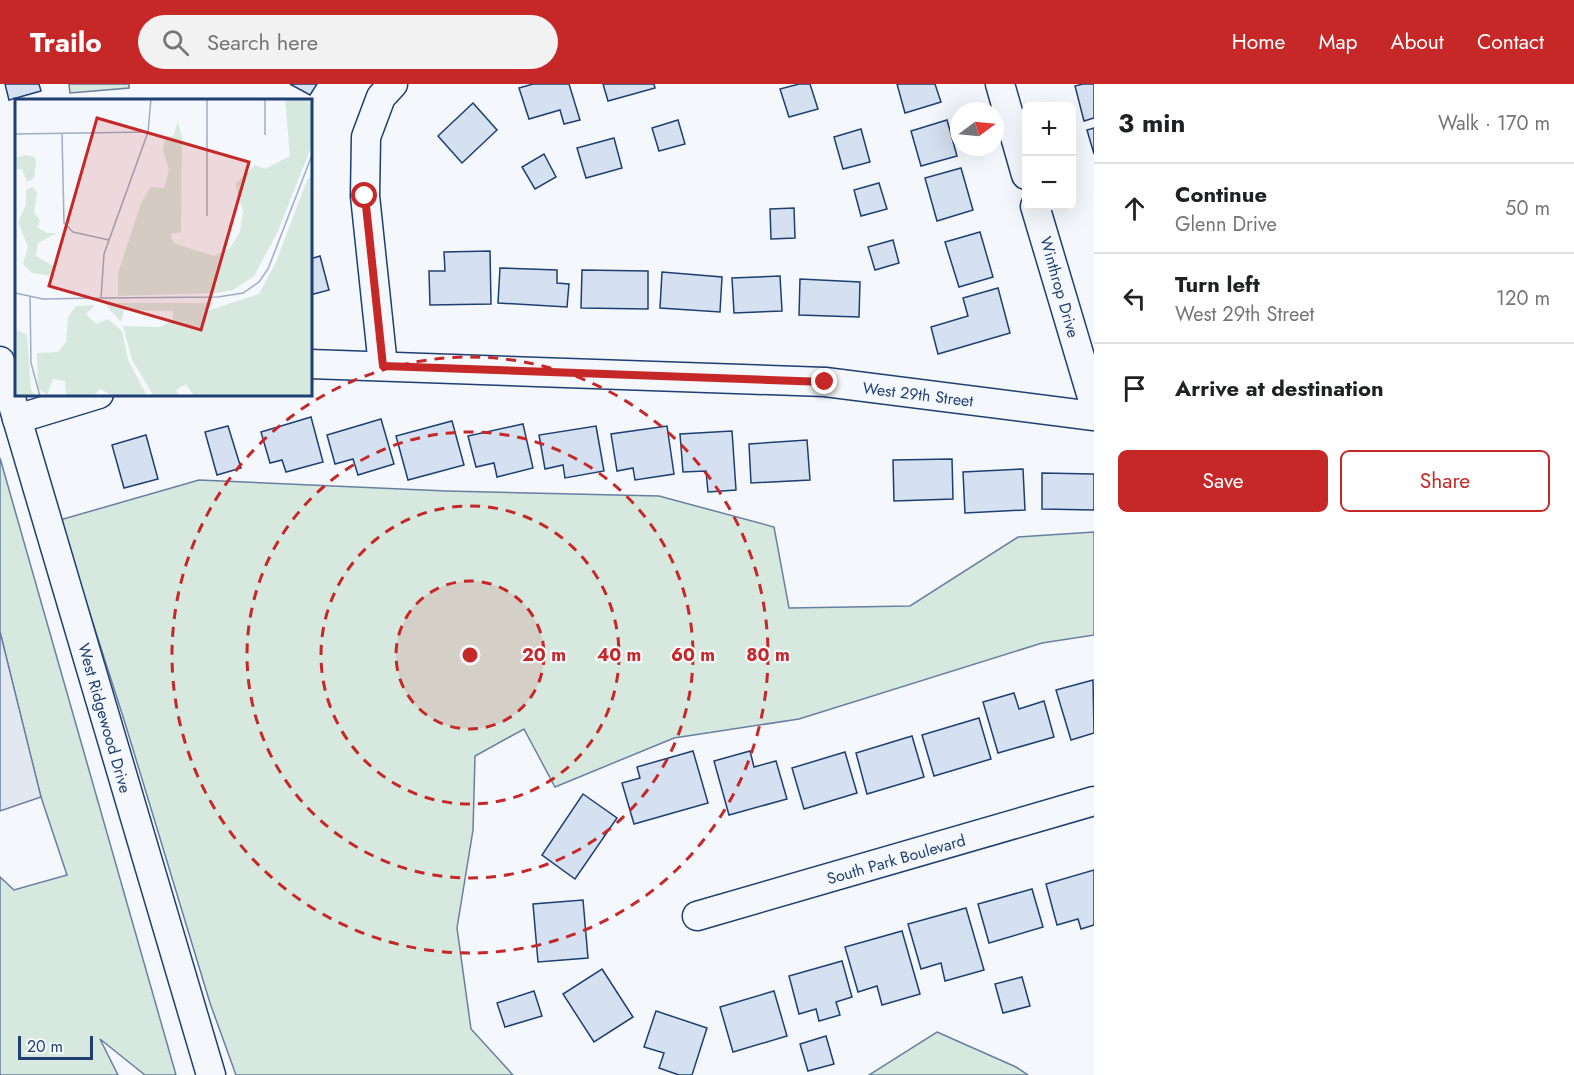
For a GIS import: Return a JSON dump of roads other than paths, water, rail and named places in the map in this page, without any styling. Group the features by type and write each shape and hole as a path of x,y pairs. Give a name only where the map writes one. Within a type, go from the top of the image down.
{"street":[{"path":"383,366 365,196 366,137 381,97 393,84"},
{"path":"1000,84 1022,161"},
{"name":"Winthrop Drive","path":"1036,210 1094,404"},
{"name":"West Ridgewood Drive","path":"0,361 211,1075"},
{"name":"West 29th Street","path":"312,364 825,382 1094,416"},
{"path":"17,419 92,396"},
{"name":"South Park Boulevard","path":"697,916 1094,801"}]}
